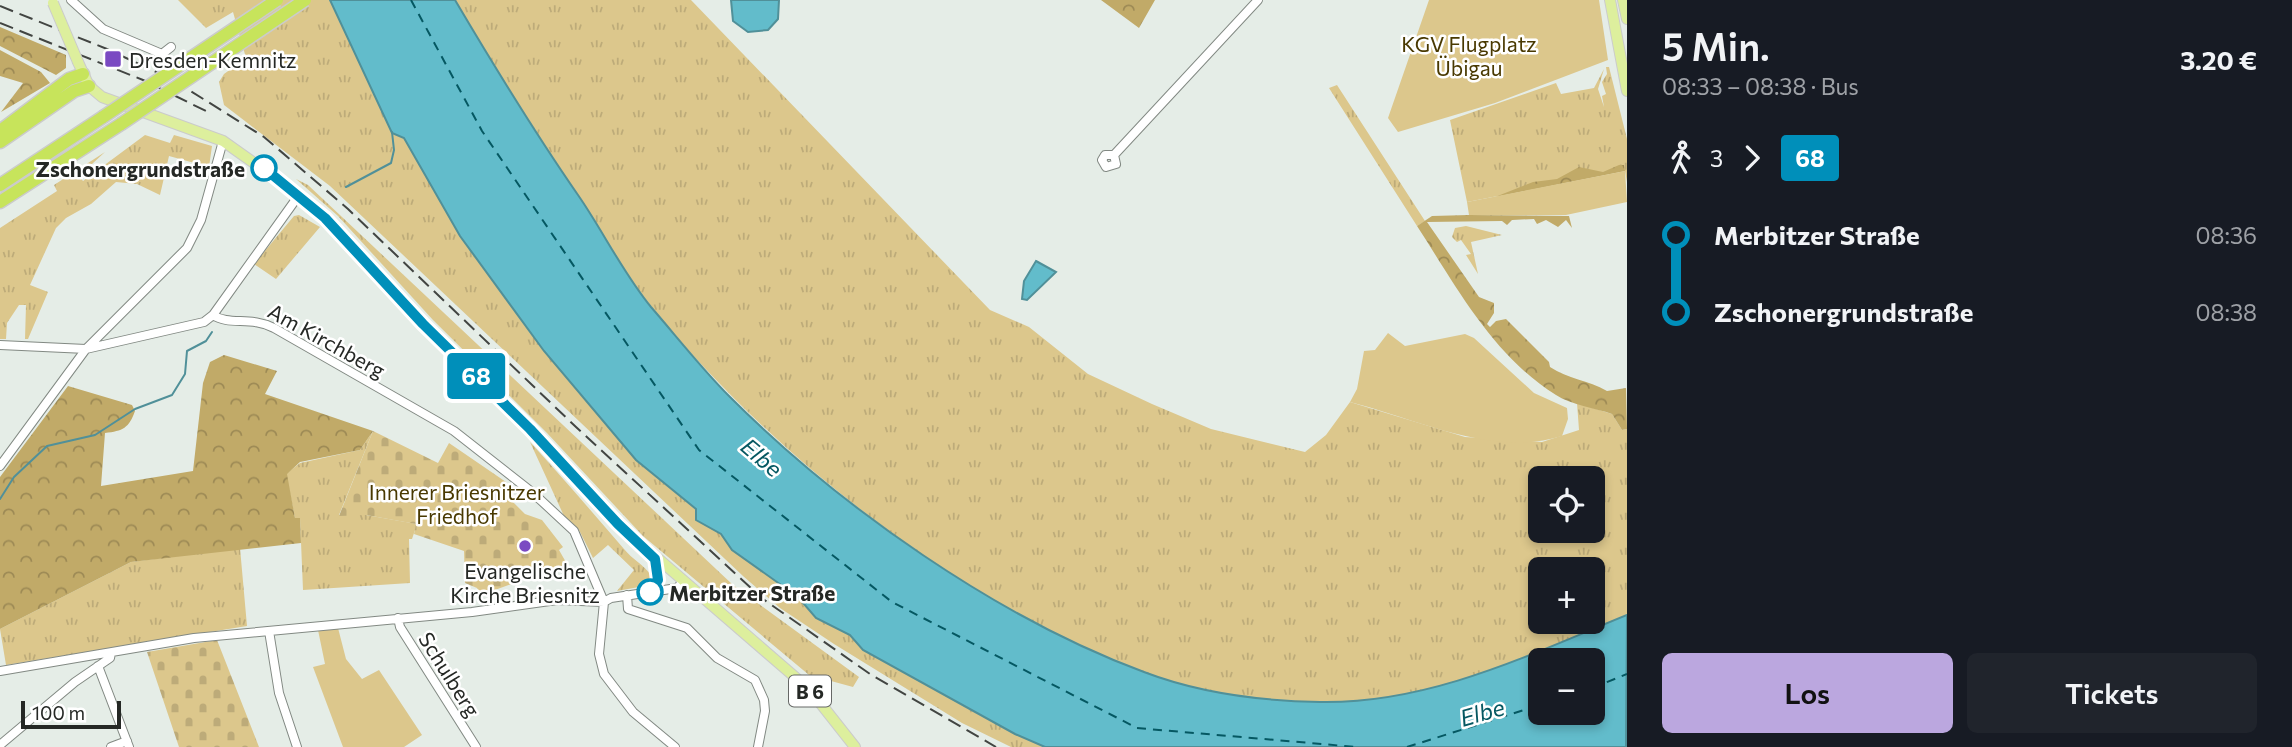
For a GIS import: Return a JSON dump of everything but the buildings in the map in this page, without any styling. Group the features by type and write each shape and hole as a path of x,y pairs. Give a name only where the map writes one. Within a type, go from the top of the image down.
{"highway":[{"path":"0,184 277,0"},
{"path":"0,202 305,0"},
{"path":"0,131 69,79 83,74"},
{"path":"0,142 74,91 83,74"}],"main road":[{"path":"1609,0 1623,46 1627,91"},
{"path":"1623,0 1627,19"},
{"path":"52,1 83,74"},
{"name":"B 6","path":"83,74 112,101 223,141 299,195 339,233 423,324 523,422 618,524 655,559 810,690 855,747"}],"street":[{"path":"71,0 103,29 162,54 172,47"},
{"path":"1114,155 1258,0"},
{"path":"0,466 86,349 187,248 201,220 223,141"},
{"path":"0,345 86,349 198,325 213,315 299,195"},
{"name":"Am Kirchberg","path":"213,315 224,321 258,320 447,426 525,487 579,539 604,603"},
{"path":"648,592 658,580 655,559"},
{"path":"0,671 183,639 557,600 604,603 627,595 677,588 683,582"},
{"path":"627,595 628,609 687,628 717,658 755,680 764,699 765,711 758,747"},
{"path":"604,603 599,654 604,674 633,712 675,747"},
{"name":"Schulberg","path":"398,618 400,627 476,747"},
{"path":"269,631 279,693 297,747"},
{"path":"0,745 75,681 110,658 111,653"},
{"path":"98,666 128,744 111,747"}],"green space":[{"path":"178,0 330,0 392,133 404,138 460,236 544,351 636,460 696,509 696,520 721,534 732,550 798,597 816,618 850,635 863,650 1015,734 1045,747 1011,747 962,723 780,608 330,186 224,105 219,82 224,74 246,58 233,12 206,28"},
{"path":"455,0 691,0 990,310 1029,327 1088,374 1152,404 1211,429 1305,452 1326,435 1350,402 1465,437 1542,442 1579,430 1577,403 1612,414 1622,430 1627,429 1627,615 1605,624 1605,557 1528,557 1528,634 1581,634 1547,648 1528,648 1528,656 1439,686 1400,695 1320,702 1276,700 1187,685 1144,672 1075,642 1006,607 939,566 813,471 755,418 700,363 651,307 530,124"},
{"path":"1101,0 1155,0 1139,28"},
{"name":"KGV Flugplatz Übigau","path":"1429,0 1599,0 1608,60 1495,103 1398,132 1388,118"},
{"path":"0,27 66,55 66,68 56,75 0,46"},
{"path":"0,50 41,72 50,83 1,112 23,83 0,76"},
{"path":"1606,67 1609,67 1627,139 1627,182 1625,171 1467,202 1450,120 1556,83 1561,94 1594,88 1604,69 1598,89 1604,107 1602,96 1606,94 1602,82 1607,74"},
{"path":"1337,85 1425,221 1417,226 1329,88"},
{"path":"145,135 170,143 174,135 212,146 209,167 169,156 160,195 137,184 116,182 91,204 66,218 56,228 30,285 48,292 28,339 25,339 26,305 19,305 7,323 6,339 0,339 0,228 57,191 54,185 105,152 79,176 83,181"},
{"path":"1624,165 1625,171 1495,197 1533,182 1557,179 1579,167 1603,172"},
{"path":"1625,171 1627,202 1566,215 1469,215 1467,202"},
{"path":"296,179 308,185 733,585 859,677 853,687 809,675 643,536 547,433 433,320 338,216"},
{"path":"299,215 320,227 276,279 254,264 294,216"},
{"path":"1432,216 1569,216 1572,228 1566,220 1558,227 1546,220 1537,224 1534,219 1512,220 1507,225 1502,221 1427,222 1479,297 1494,303 1494,313 1487,324 1490,327 1496,321 1506,319 1549,362 1550,367 1607,391 1626,388 1627,429 1622,430 1612,414 1562,398 1534,379 1513,361 1478,318 1417,226"},
{"path":"1466,226 1502,235 1471,242 1478,274 1466,255 1471,254 1461,240 1457,242 1452,237 1455,228"},
{"path":"1388,333 1405,346 1465,334 1474,338 1534,393 1567,408 1568,419 1562,436 1536,442 1482,439 1455,434 1350,402 1357,389 1364,351 1375,350"},
{"path":"224,355 277,371 265,394 373,431 360,450 300,462 287,474 295,518 300,518 301,543 131,562 0,629 0,477 68,386 132,405 135,411 124,428 105,433 101,486 193,471 203,383 210,362"},
{"path":"373,431 339,515 366,515 417,524 412,539 409,539 410,583 303,590 300,518 295,518 286,474 300,463 360,450"},
{"name":"Innerer Briesnitzer Friedhof","path":"373,431 438,463 449,443 506,482 512,501 525,514 542,520 563,547 559,550 567,564 481,595 477,588 465,583 464,551 414,534 416,524 366,515 339,516"},
{"path":"530,442 627,553 648,571 651,575 650,582 617,591 634,570 608,545 593,558 579,530 564,516"},
{"path":"240,548 247,626 6,665 0,629 131,562"},
{"path":"338,628 346,659 362,679 379,670 422,735 404,747 343,747 313,667 325,664 318,630"},
{"path":"217,640 259,747 179,747 147,652"}],"water":[{"name":"Elbe","path":"330,0 455,0 631,280 720,386 773,438 871,518 923,556 1033,622 1089,649 1165,679 1209,690 1276,700 1320,702 1400,695 1439,686 1528,656 1528,725 1605,725 1605,648 1547,648 1581,634 1605,634 1605,624 1627,615 1626,747 1045,747 1015,734 863,650 850,635 816,618 798,597 732,550 721,534 696,520 696,509 636,460 544,351 460,236 404,138 392,133"},
{"path":"731,0 779,0 778,19 768,30 748,32 733,21"},
{"path":"1036,261 1056,272 1027,300 1022,299 1024,281"}],"waterway":[{"path":"346,187 391,163 394,150 392,132"},
{"path":"0,499 14,477 47,446 95,435 135,409 172,395 185,374 187,351 206,341 212,332"}],"ferry route":[{"path":"411,0 482,131 699,450 892,602 1137,728 1356,747"},
{"path":"1605,683 1627,674"},
{"path":"1407,747 1528,709"}],"railway":[{"path":"0,6 107,49 173,80 264,137 348,209 576,427 763,599 870,674 996,747"},
{"path":"0,23 143,80 212,114"}],"bus line":[{"name":"68","path":"264,168 325,218 423,324 510,408 618,524 655,559 659,577 650,592"}],"place":[{"name":"Dresden-Kemnitz","path":"113,59"},
{"name":"Zschonergrundstraße","path":"264,168"},
{"name":"Evangelische Kirche Briesnitz","path":"525,546"},
{"name":"Merbitzer Straße","path":"650,592"}]}
